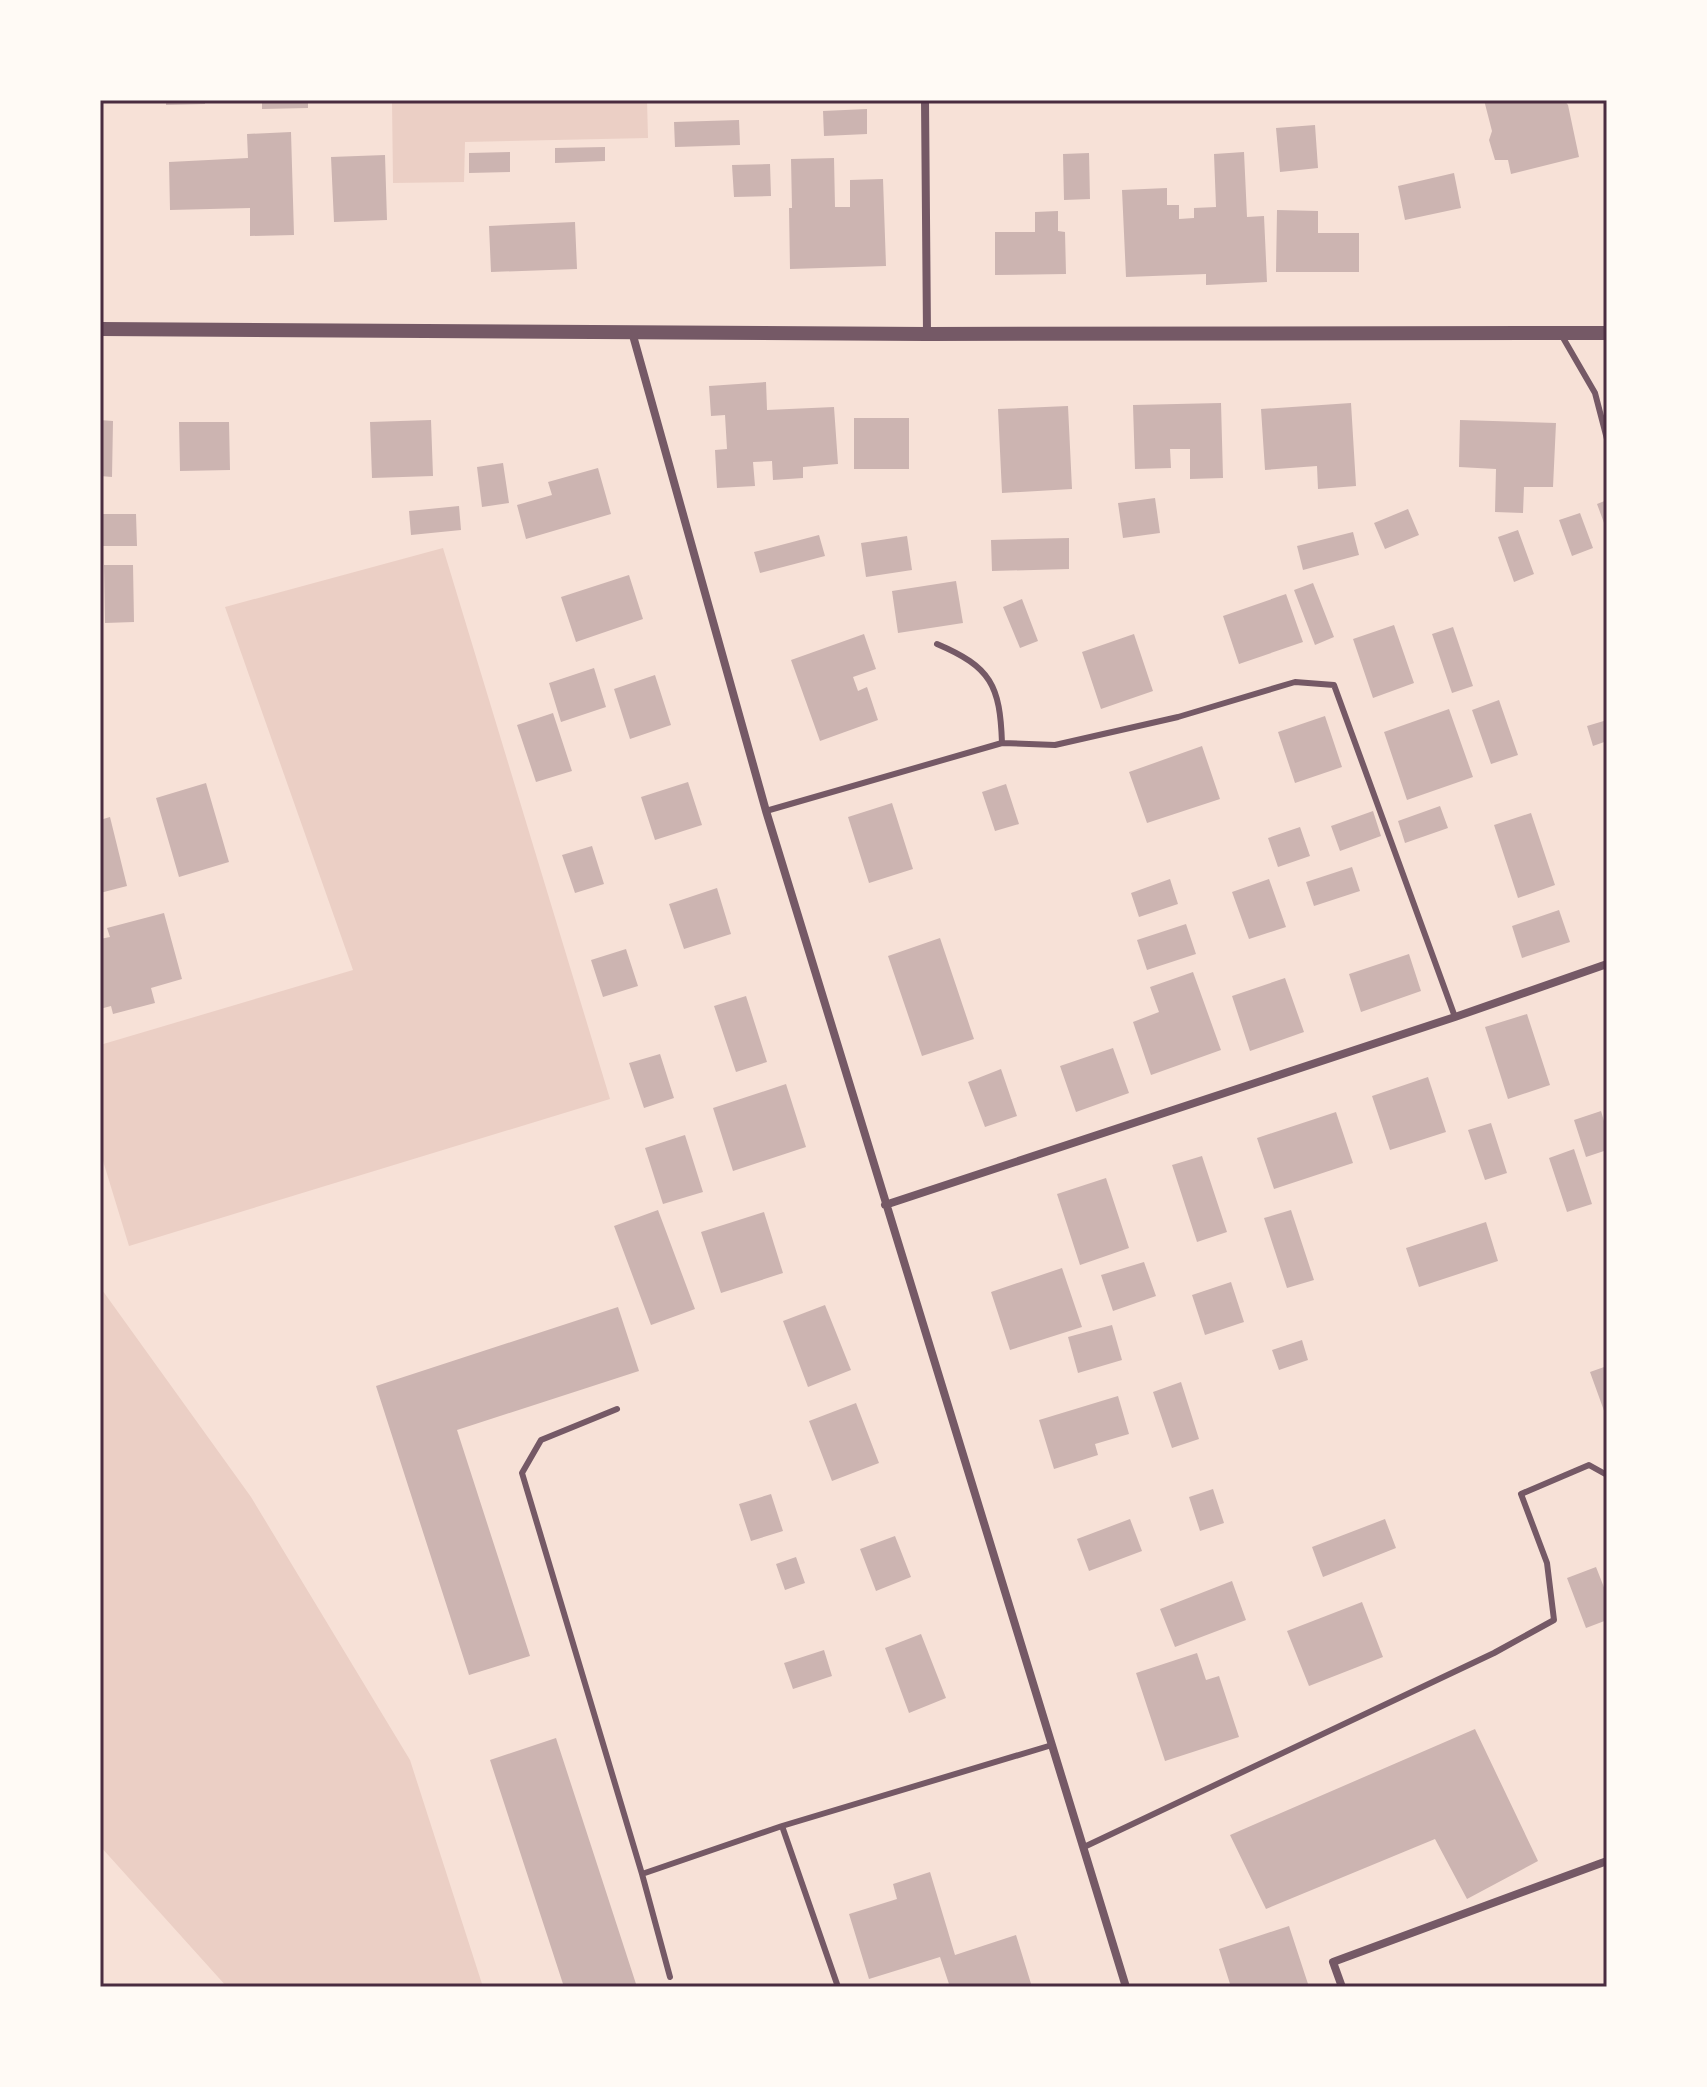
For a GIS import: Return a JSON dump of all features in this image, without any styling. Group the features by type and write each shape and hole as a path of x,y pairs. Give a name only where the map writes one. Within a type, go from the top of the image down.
{"street":[{"path":"925,100 927,334"},
{"path":"100,329 927,334 1607,333"},
{"path":"631,331 766,811 1126,1987"},
{"path":"885,1205 1607,964"},
{"path":"1342,1987 1333,1962 1607,1861"}],"lane":[{"path":"1560,333 1595,393 1607,439"},
{"path":"937,644 965,656 993,684 1001,716 1002,743"},
{"path":"766,811 1002,743 1055,745 1178,717 1295,682 1334,685 1455,1017"},
{"path":"617,1409 541,1440 522,1473 670,1977"},
{"path":"1084,1847 1494,1653 1554,1620 1547,1563 1521,1494 1589,1465 1607,1475"},
{"path":"642,1874 782,1826 1052,1745"},
{"path":"782,1826 838,1987"}],"shaded area":[{"path":"392,100 647,100 648,138 465,142 464,182 393,183"},
{"path":"443,548 610,1099 129,1246 100,1151 100,1045 353,970 225,607"},
{"path":"100,1287 251,1497 410,1760 483,1987 227,1987 100,1846"}],"building":[{"path":"166,100 205,100 205,104 166,105"},
{"path":"262,100 308,100 308,108 262,109"},
{"path":"1484,100 1564,100 1568,105 1579,157 1511,174 1508,160 1495,160"},
{"path":"867,109 867,134 824,136 823,111"},
{"path":"739,120 740,145 675,147 674,122"},
{"path":"1315,125 1318,168 1280,172 1276,128"},
{"path":"291,132 294,235 250,236 250,208 170,210 169,162 248,158 247,134"},
{"path":"605,147 605,161 555,163 555,148"},
{"path":"510,152 510,172 469,173 469,153"},
{"path":"1244,152 1247,217 1264,216 1267,282 1206,285 1206,274 1126,277 1122,190 1167,188 1167,205 1179,205 1179,219 1194,218 1194,208 1216,207 1214,154"},
{"path":"1089,153 1090,199 1064,200 1063,154"},
{"path":"385,155 387,220 334,222 331,157"},
{"path":"834,158 835,207 850,207 850,180 883,179 886,266 790,269 791,159"},
{"path":"770,164 771,196 734,197 732,165"},
{"path":"1454,173 1461,208 1405,220 1398,186"},
{"path":"1277,210 1318,211 1318,233 1359,233 1359,272 1276,272"},
{"path":"1058,211 1058,231 1065,232 1066,274 995,275 995,232 1035,232 1035,212"},
{"path":"575,222 577,269 491,272 489,226"},
{"path":"766,382 767,410 834,407 838,464 803,467 803,478 773,480 772,461 753,462 755,486 717,488 715,450 727,449 725,415 711,416 709,386"},
{"path":"1221,403 1223,478 1190,479 1190,449 1170,449 1171,468 1135,469 1133,405"},
{"path":"1351,403 1356,486 1318,489 1317,466 1265,470 1261,409"},
{"path":"1068,406 1072,489 1002,493 998,409"},
{"path":"854,418 909,418 909,469 854,469"},
{"path":"100,420 113,421 112,477 100,476"},
{"path":"431,420 433,476 372,478 370,422"},
{"path":"1460,420 1556,423 1553,487 1524,487 1523,513 1495,512 1496,469 1459,467"},
{"path":"179,422 229,422 230,470 180,471"},
{"path":"503,463 509,503 482,507 477,467"},
{"path":"598,468 611,514 526,539 517,505 552,495 548,482"},
{"path":"1155,498 1160,533 1123,538 1118,503"},
{"path":"1607,500 1607,531 1597,504"},
{"path":"459,506 461,530 411,535 409,511"},
{"path":"1408,509 1419,535 1385,549 1374,523"},
{"path":"1580,513 1593,548 1572,556 1559,520"},
{"path":"100,514 136,514 137,546 100,546"},
{"path":"1518,530 1534,574 1514,582 1498,537"},
{"path":"1353,532 1359,555 1303,570 1297,546"},
{"path":"819,535 825,556 760,573 754,552"},
{"path":"907,536 912,570 866,577 861,543"},
{"path":"1069,538 1069,569 992,571 991,540"},
{"path":"104,565 133,565 134,622 105,623"},
{"path":"629,575 643,619 576,642 561,597"},
{"path":"956,581 963,623 898,633 892,591"},
{"path":"1313,583 1334,637 1315,645 1294,590"},
{"path":"1286,594 1303,642 1239,664 1223,616"},
{"path":"1022,599 1038,641 1020,648 1003,607"},
{"path":"1394,625 1414,683 1373,698 1353,639"},
{"path":"1453,627 1473,686 1452,693 1432,634"},
{"path":"864,634 876,669 853,677 858,691 867,687 878,720 820,741 791,660"},
{"path":"1134,634 1153,691 1101,709 1082,652"},
{"path":"594,668 606,707 561,722 549,683"},
{"path":"655,675 671,725 630,739 614,689"},
{"path":"1499,700 1518,755 1491,764 1472,710"},
{"path":"1449,709 1473,777 1407,800 1384,732"},
{"path":"553,713 572,771 536,782 517,725"},
{"path":"1325,716 1342,767 1295,783 1278,732"},
{"path":"1607,720 1607,741 1593,746 1587,726"},
{"path":"1202,746 1220,799 1147,823 1129,772"},
{"path":"688,782 702,825 655,840 641,797"},
{"path":"206,783 229,862 179,877 156,798"},
{"path":"1006,784 1019,824 995,831 982,792"},
{"path":"892,803 913,869 869,883 848,817"},
{"path":"1440,806 1448,828 1405,843 1398,821"},
{"path":"1373,811 1381,836 1340,851 1331,826"},
{"path":"1531,813 1555,885 1518,898 1494,825"},
{"path":"110,817 127,886 100,893 100,820"},
{"path":"1300,827 1310,856 1278,867 1268,838"},
{"path":"592,846 604,884 575,893 562,855"},
{"path":"1352,867 1360,891 1314,906 1306,882"},
{"path":"1170,879 1178,904 1139,917 1131,893"},
{"path":"1269,879 1286,927 1249,939 1232,892"},
{"path":"717,888 731,934 684,949 669,904"},
{"path":"1559,910 1570,942 1522,958 1512,926"},
{"path":"164,913 182,979 151,988 155,1003 113,1014 111,1006 100,1009 100,939 110,937 107,928"},
{"path":"1186,924 1196,954 1147,970 1137,940"},
{"path":"940,938 974,1039 922,1056 888,956"},
{"path":"626,949 638,986 603,997 591,960"},
{"path":"1409,954 1421,991 1361,1012 1349,974"},
{"path":"1193,972 1221,1050 1151,1075 1133,1022 1159,1012 1150,987"},
{"path":"1285,978 1304,1032 1250,1051 1232,996"},
{"path":"746,996 767,1062 736,1072 714,1006"},
{"path":"1527,1014 1550,1085 1508,1099 1485,1027"},
{"path":"1113,1048 1129,1093 1076,1112 1060,1066"},
{"path":"660,1054 674,1098 644,1108 629,1063"},
{"path":"1001,1069 1017,1116 985,1127 968,1082"},
{"path":"1428,1077 1446,1132 1390,1150 1372,1096"},
{"path":"786,1084 806,1147 733,1171 713,1108"},
{"path":"1601,1111 1607,1131 1607,1150 1586,1157 1574,1120"},
{"path":"1336,1112 1353,1163 1274,1189 1257,1138"},
{"path":"1491,1123 1507,1173 1485,1180 1468,1130"},
{"path":"685,1135 703,1192 663,1204 645,1148"},
{"path":"1574,1149 1592,1204 1567,1212 1549,1158"},
{"path":"1202,1156 1227,1232 1197,1242 1172,1165"},
{"path":"1106,1178 1129,1248 1080,1265 1057,1194"},
{"path":"658,1210 695,1309 651,1325 614,1226"},
{"path":"1291,1210 1314,1280 1287,1288 1264,1218"},
{"path":"764,1212 783,1273 721,1293 701,1232"},
{"path":"1486,1222 1498,1261 1419,1287 1406,1248"},
{"path":"1144,1262 1156,1296 1113,1311 1101,1275"},
{"path":"1062,1268 1082,1327 1010,1350 991,1292"},
{"path":"1231,1282 1244,1322 1205,1335 1192,1295"},
{"path":"825,1305 851,1370 808,1387 783,1321"},
{"path":"618,1307 639,1371 457,1430 530,1656 469,1675 376,1386"},
{"path":"1112,1325 1122,1360 1078,1373 1068,1337"},
{"path":"1302,1340 1308,1360 1279,1370 1272,1350"},
{"path":"1607,1366 1607,1419 1590,1372"},
{"path":"1181,1382 1199,1439 1172,1448 1153,1392"},
{"path":"1118,1396 1129,1434 1095,1444 1098,1455 1054,1469 1039,1420"},
{"path":"856,1403 879,1463 832,1481 809,1421"},
{"path":"1213,1489 1224,1523 1200,1531 1189,1497"},
{"path":"771,1494 783,1531 751,1541 739,1504"},
{"path":"1130,1519 1142,1551 1089,1571 1077,1539"},
{"path":"1385,1519 1396,1548 1323,1577 1312,1547"},
{"path":"895,1536 911,1577 876,1591 860,1549"},
{"path":"796,1557 805,1583 785,1590 776,1564"},
{"path":"1596,1567 1607,1595 1607,1620 1586,1628 1567,1578"},
{"path":"1232,1581 1246,1620 1175,1647 1160,1609"},
{"path":"1362,1602 1383,1657 1309,1686 1287,1631"},
{"path":"921,1634 946,1698 909,1713 885,1648"},
{"path":"824,1650 832,1676 793,1689 784,1663"},
{"path":"1197,1653 1206,1680 1219,1676 1239,1737 1165,1761 1136,1673"},
{"path":"1475,1729 1538,1861 1467,1899 1435,1839 1266,1909 1230,1835"},
{"path":"556,1738 637,1987 564,1987 490,1760"},
{"path":"930,1872 955,1955 1016,1935 1032,1987 950,1987 940,1957 869,1979 849,1914 897,1899 893,1884"},
{"path":"1289,1926 1309,1987 1231,1987 1219,1949"}]}
